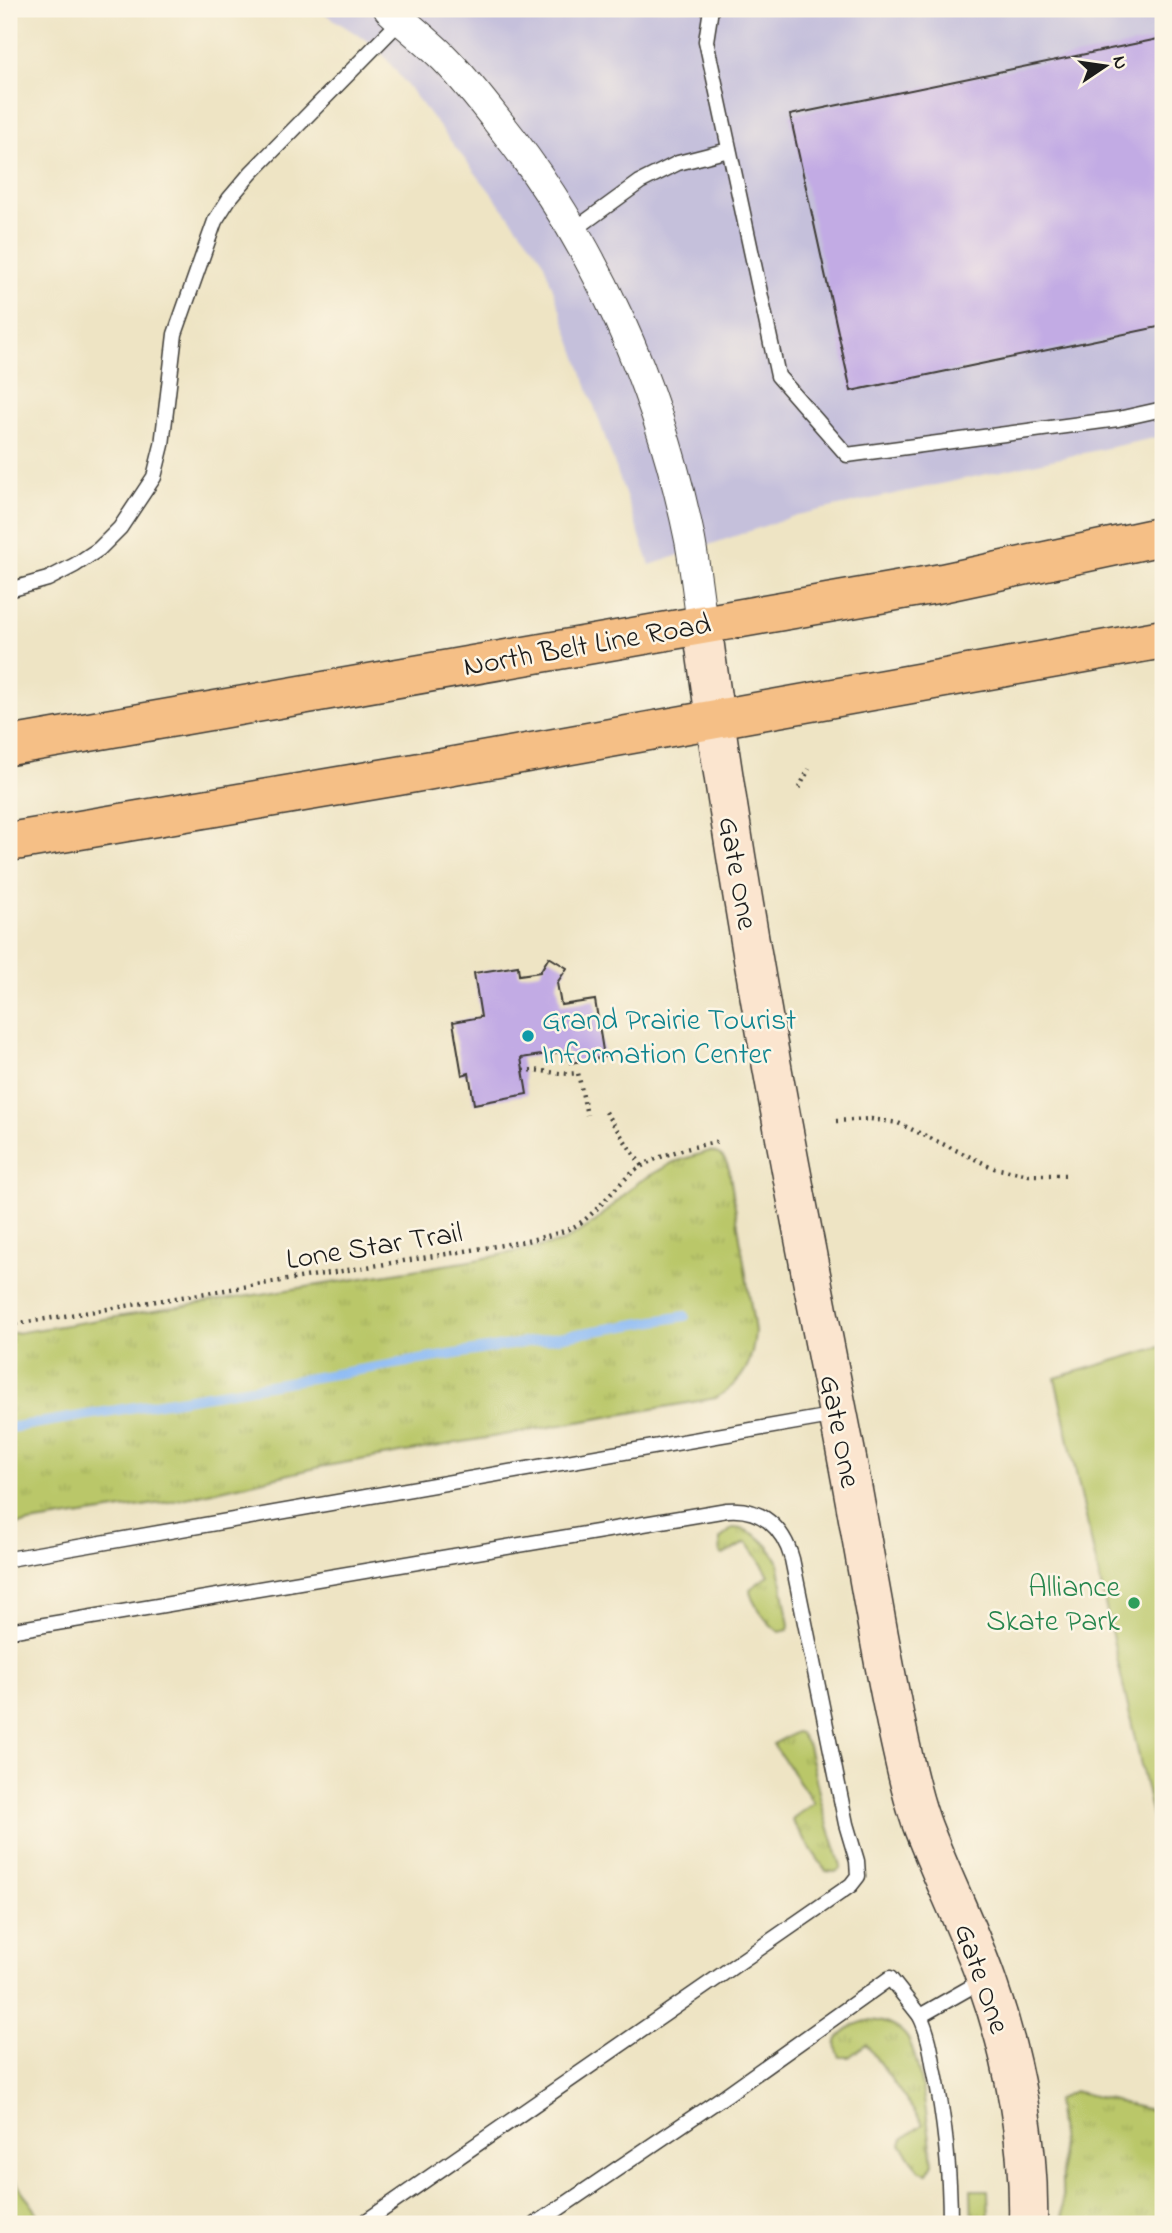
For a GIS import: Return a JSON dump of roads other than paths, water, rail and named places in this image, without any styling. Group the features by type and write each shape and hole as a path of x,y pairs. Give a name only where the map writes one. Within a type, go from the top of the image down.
{"main road":[{"name":"North Belt Line Road","path":"9,746 942,583 1163,536"},
{"path":"9,842 1163,639"}],"street":[{"path":"401,13 473,90 531,163 574,230 607,292 650,396 671,463 689,537 702,624"},
{"name":"Gate One","path":"702,624 725,789 800,1226 901,1748 920,1821 986,1979 1003,2029 1024,2150 1028,2224"}],"lane":[{"path":"711,9 706,41 778,376 846,455 1118,419 1163,409"},
{"path":"9,590 48,579 99,549 120,528 138,503 154,477 162,445 175,334 215,221 251,173 401,13"},
{"path":"574,230 640,182 678,163 729,150"},
{"path":"9,1559 838,1415"},
{"path":"9,1631 727,1510 737,1509 757,1514 777,1527 784,1536 792,1559 858,1876 851,1885 362,2224"},
{"path":"536,2224 726,2095 890,1978 920,2016 926,2028 941,2101 950,2175 950,2224"},
{"path":"920,2016 986,1979"}],"waterway":[{"path":"9,1428 685,1316"}],"place":[{"name":"Grand Prairie Tourist Information Center","path":"528,1036"},
{"name":"Alliance Skate Park","path":"1134,1603"}]}
